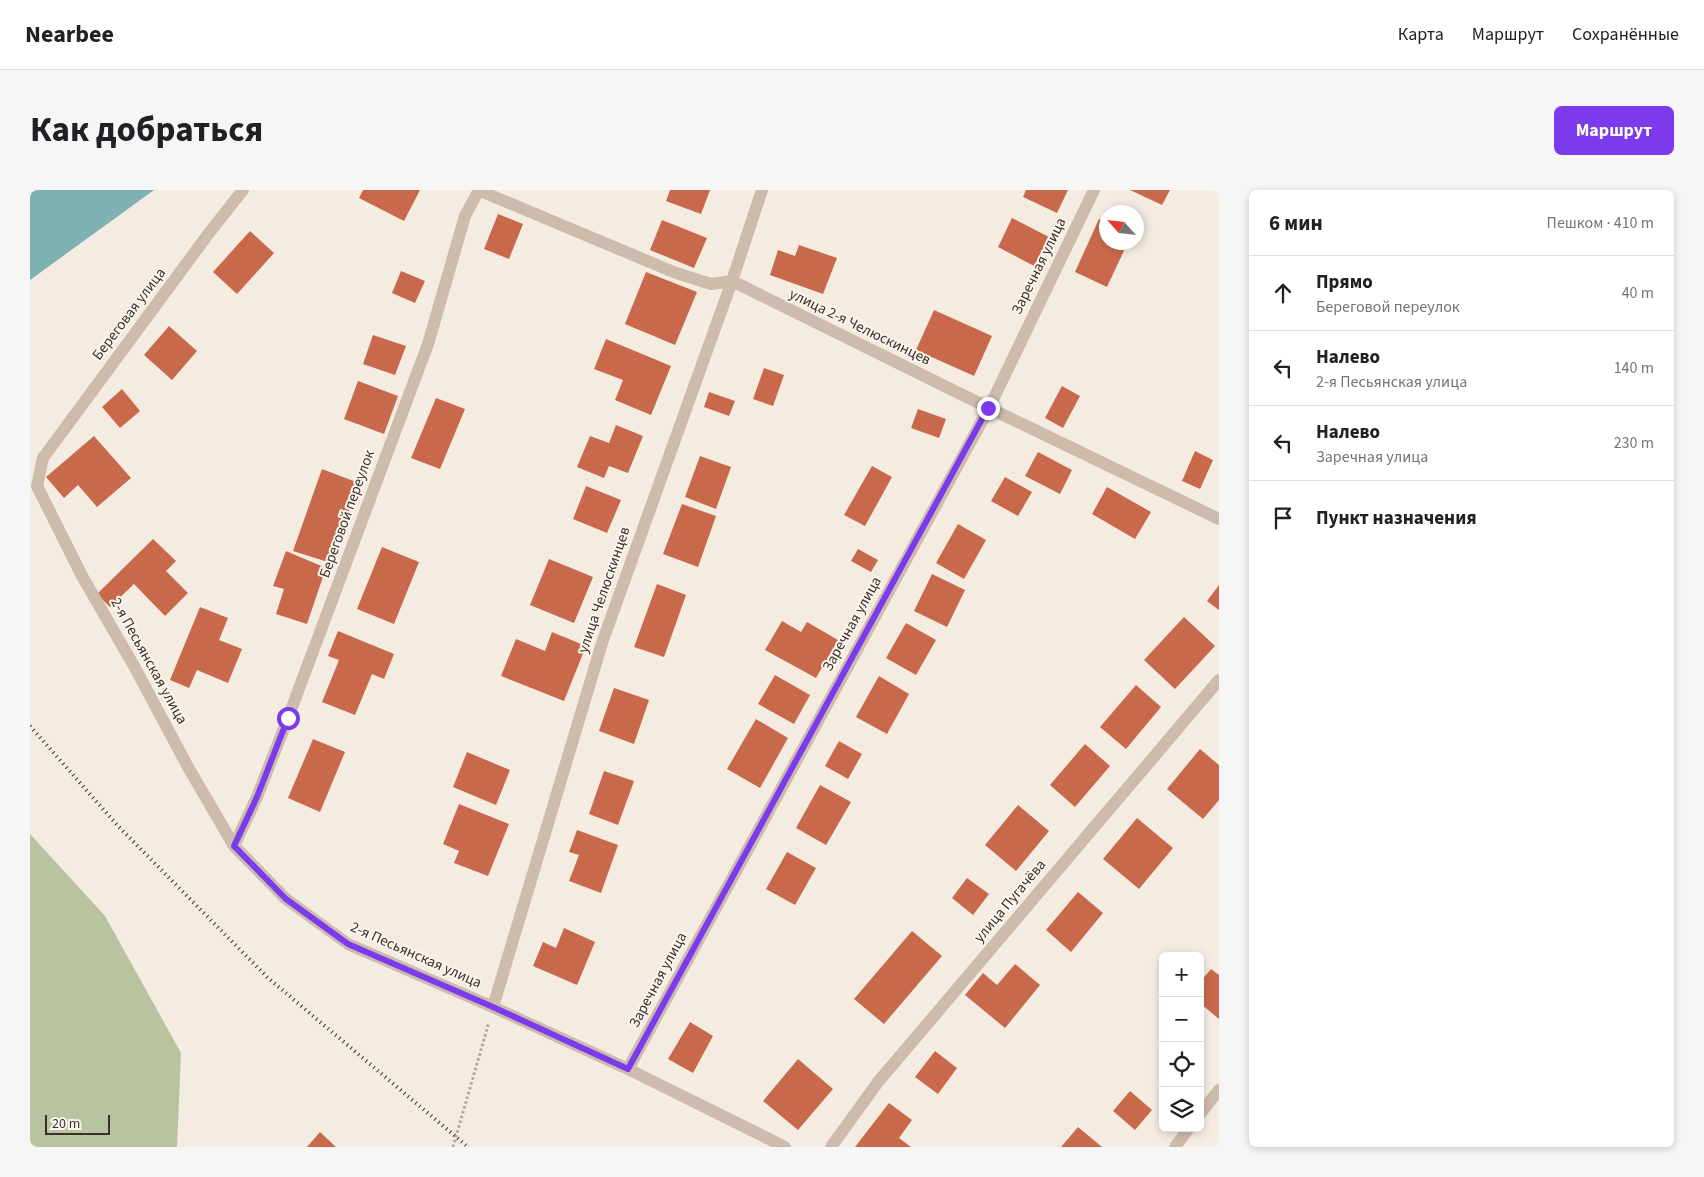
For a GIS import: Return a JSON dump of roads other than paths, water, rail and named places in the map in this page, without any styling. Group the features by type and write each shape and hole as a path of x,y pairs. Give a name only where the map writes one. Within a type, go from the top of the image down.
{"street":[{"name":"Береговая улица","path":"43,458 209,233 243,190"},
{"name":"улица 2-я Челюскинцев","path":"478,190 676,273 711,284 732,282 1219,519"},
{"name":"Береговой переулок","path":"234,846 257,797 288,718 428,344 465,216 478,190"},
{"name":"улица Челюскинцев","path":"493,1007 602,644 732,282 762,190"},
{"name":"Заречная улица","path":"628,1069 988,408 1094,190"},
{"name":"2-я Песьянская улица","path":"43,458 37,486 82,576 234,846 286,899 348,944 493,1007 628,1069 785,1147"},
{"name":"улица Пугачёва","path":"831,1147 878,1082 1219,680"},
{"path":"1204,1109 1219,1090"},
{"path":"1175,1147 1186,1132"}],"water":[{"path":"30,190 154,190 30,280"}],"railway":[{"path":"30,726 118,826 267,977 468,1147"}]}
